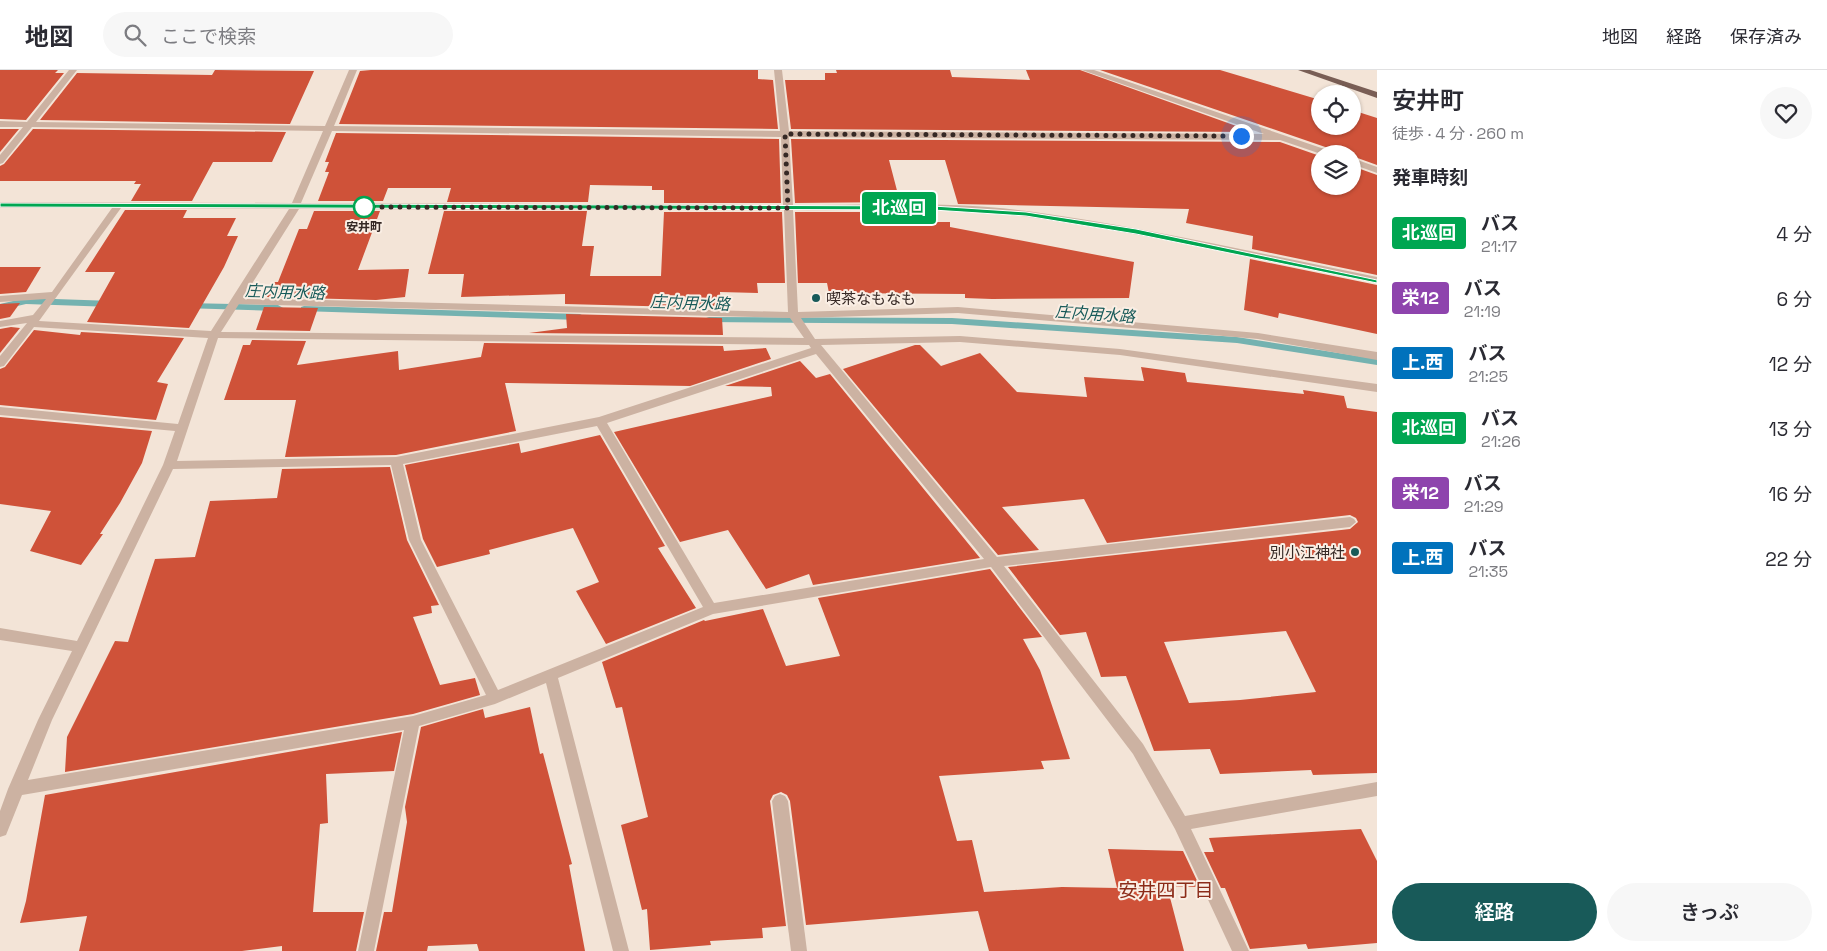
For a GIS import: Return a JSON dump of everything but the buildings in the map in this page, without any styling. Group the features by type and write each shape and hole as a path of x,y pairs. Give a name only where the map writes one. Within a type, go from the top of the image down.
{"main road":[{"path":"1302,70 1377,95"}],"street":[{"path":"0,161 73,70"},
{"path":"0,830 45,720 169,465 214,335 295,206 353,70"},
{"path":"778,70 785,134 793,314 815,346 994,562 1138,750 1181,824 1241,951"},
{"path":"1086,70 1311,147"},
{"path":"0,124 785,134 1281,137"},
{"path":"1361,164 1377,170"},
{"path":"0,205 933,208 1026,214 1136,232 1377,280"},
{"path":"0,363 55,295 118,206"},
{"path":"0,299 55,295"},
{"path":"236,301 793,314 958,310 1258,336 1377,356"},
{"path":"0,324 34,321 214,335 815,346 960,339 1110,351 1244,368 1377,388"},
{"path":"169,465 396,461 600,421 815,346"},
{"path":"0,412 182,428"},
{"path":"600,421 711,609"},
{"path":"396,461 415,540 495,698"},
{"path":"16,790 413,722 495,698 551,677 711,609 994,562 1350,522"},
{"path":"0,634 81,646"},
{"path":"551,677 621,951"},
{"path":"366,951 413,722"},
{"path":"1181,824 1377,789"},
{"path":"780,802 799,951"}],"waterway":[{"name":"庄内用水路","path":"0,307 26,301 113,304"},
{"name":"庄内用水路","path":"186,306 278,308"},
{"name":"庄内用水路","path":"304,309 580,317"},
{"name":"庄内用水路","path":"709,320 952,321 1237,340 1377,362"}],"bus line":[{"name":"北巡回","path":"0,205 933,208 1026,214 1136,232 1377,280"}],"place":[{"name":"安井町","path":"364,207"},
{"name":"喫茶なもなも","path":"816,298"},
{"name":"別小江神社","path":"1355,552"}],"district":[{"name":"安井四丁目","path":"1166,890"}],"route":[{"path":"364,207 788,208 785,134 1241,136"}]}
